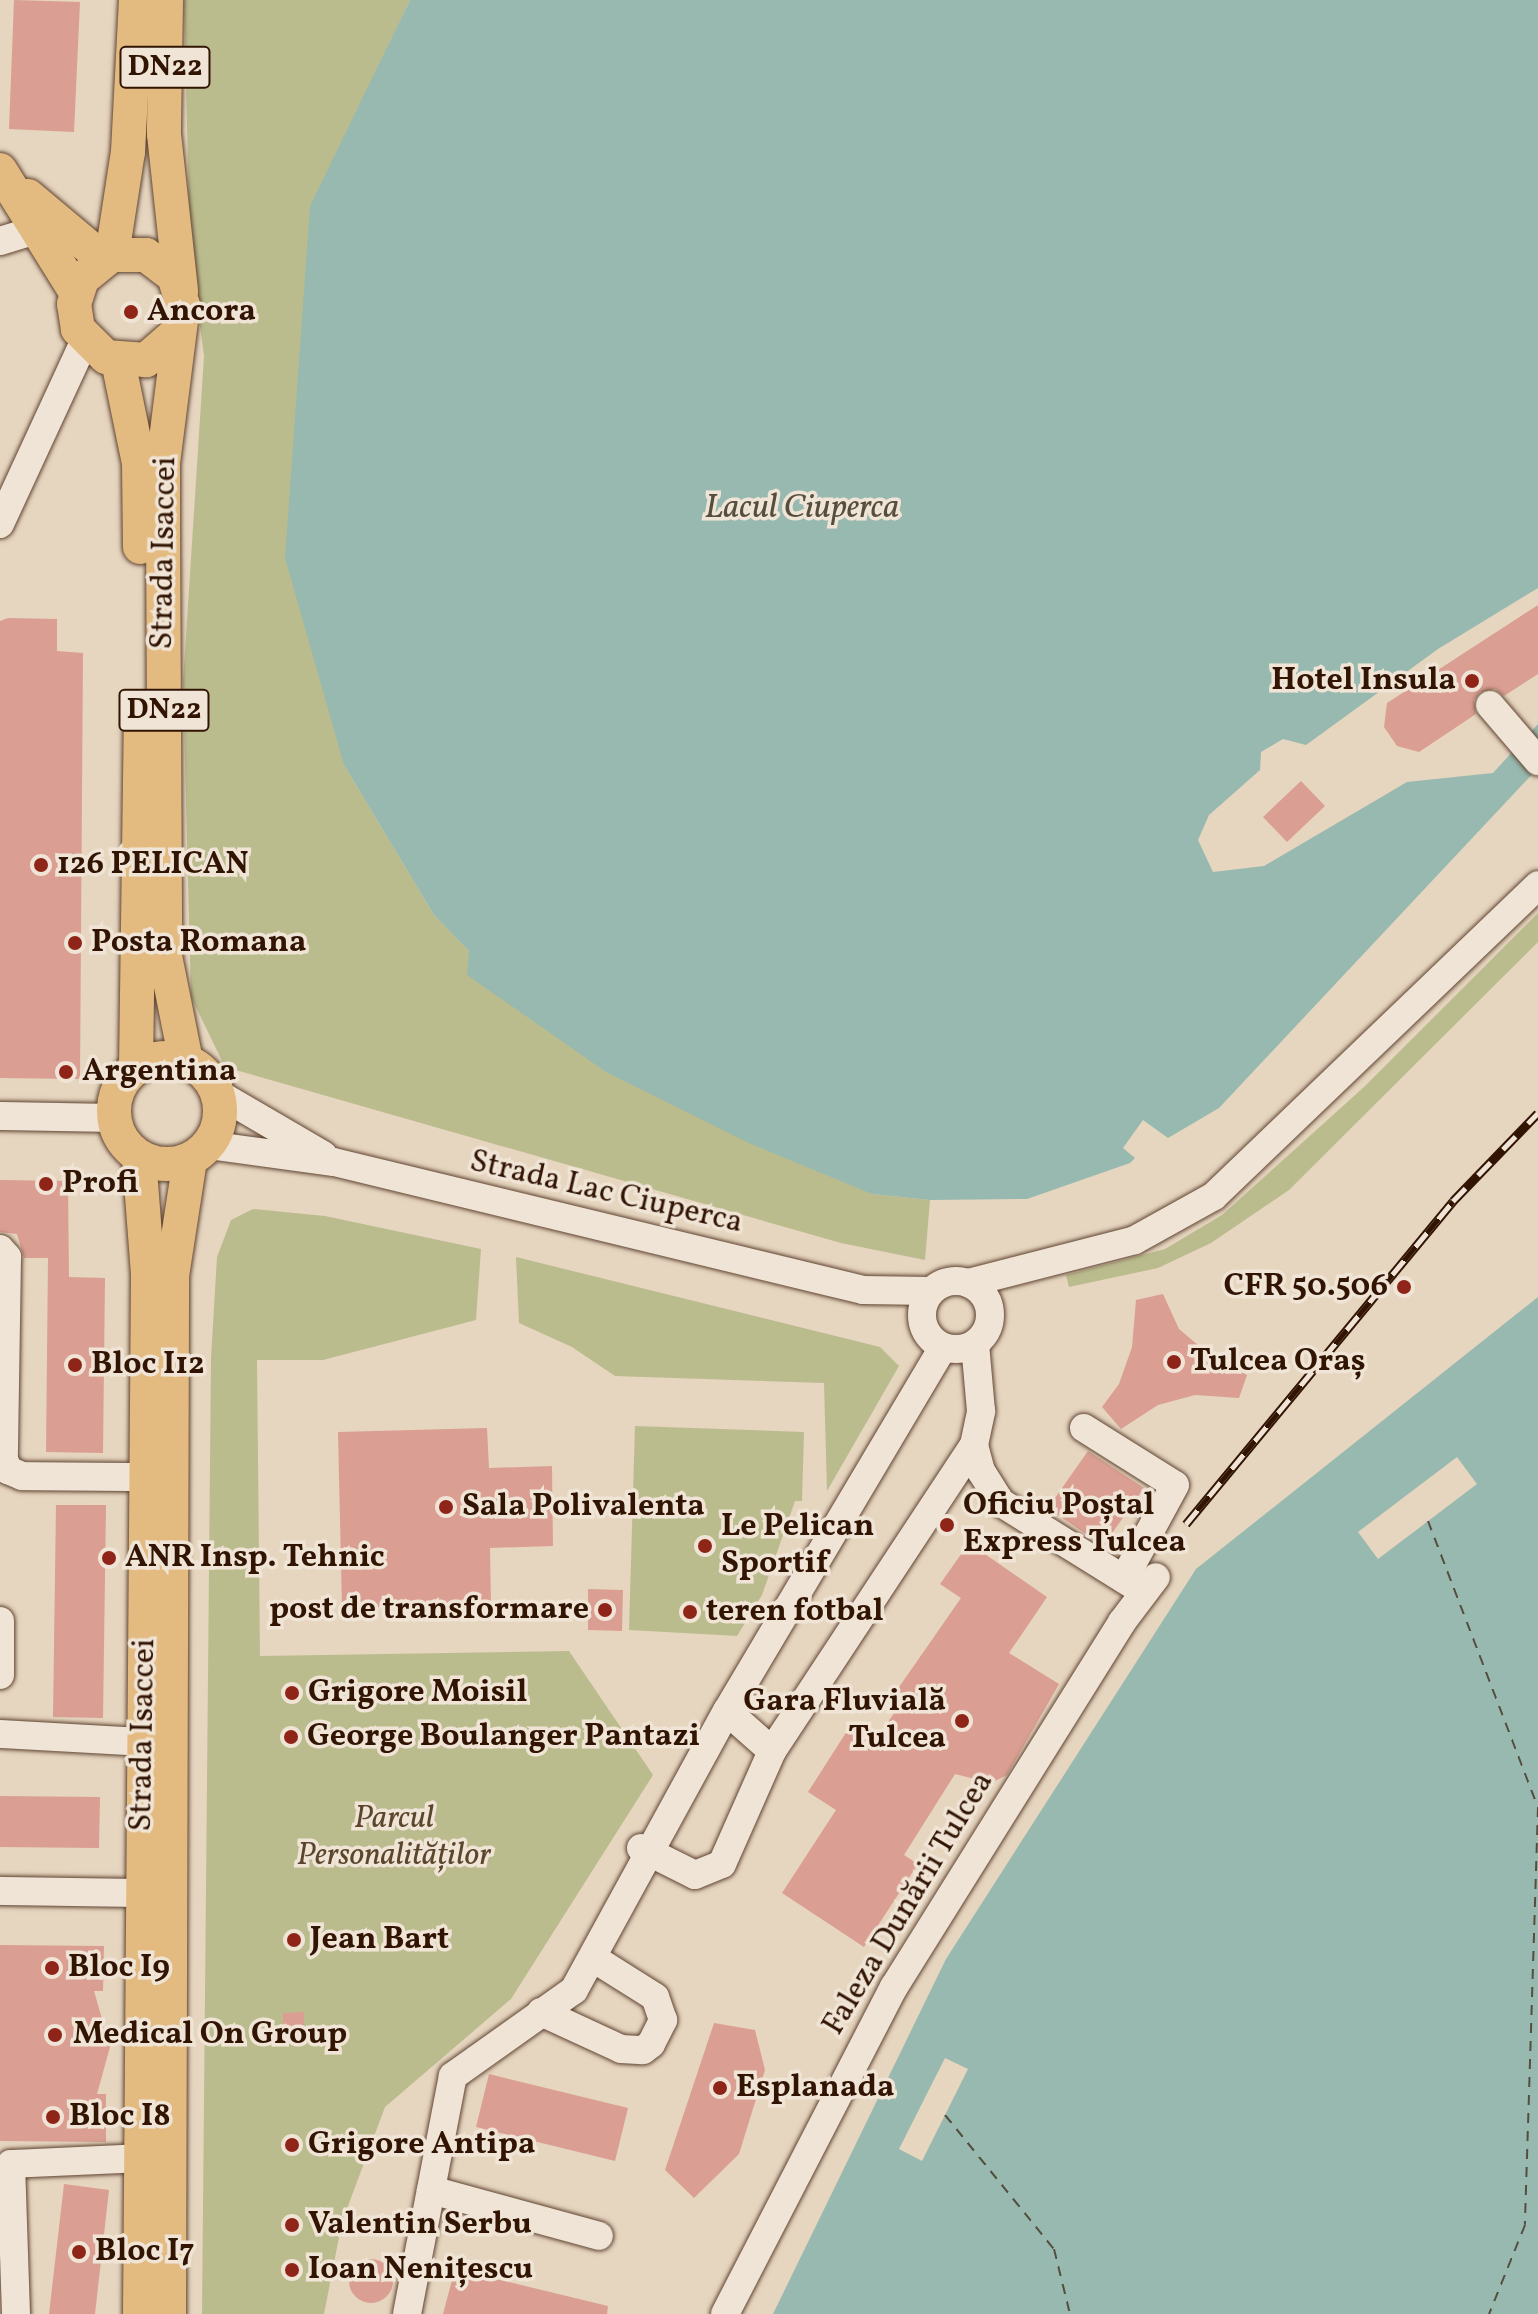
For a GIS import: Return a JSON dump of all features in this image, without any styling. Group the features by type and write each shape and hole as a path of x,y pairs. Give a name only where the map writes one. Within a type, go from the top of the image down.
{"main road":[{"name":"DN22","path":"108,257 128,152 136,0"},
{"name":"Strada Isaccei","path":"166,0 164,134 181,292 163,464 165,940 186,1061"},
{"path":"2,172 108,257"},
{"path":"2,172 76,292 75,317 85,340 118,361 159,353 178,332"},
{"path":"76,292 108,257 130,252 162,263 181,292"},
{"name":"Strada Isaccei","path":"114,1118 117,1092 136,1068 141,954 139,463 118,361"},
{"path":"136,1068 160,1058 186,1061 210,1079 217,1093"},
{"name":"Strada Isaccei","path":"169,2314 172,1276 199,1152 220,1111 217,1093"},
{"path":"114,1118 120,1139 139,1157 173,1165 199,1152"},
{"name":"Strada Isaccei","path":"139,1157 148,1275 140,2314"}],"street":[{"path":"0,241 37,230"},
{"path":"0,524 85,340"},
{"path":"1490,705 1538,761"},
{"path":"943,1347 923,1324 931,1291 948,1281 968,1283 1135,1240 1214,1196 1538,885"},
{"name":"Strada Lac Ciuperca","path":"217,1093 334,1162"},
{"path":"0,1116 114,1118"},
{"name":"Strada Lac Ciuperca","path":"199,1152 334,1162 863,1290 931,1291"},
{"path":"0,1249 7,1257 4,1459 8,1470 22,1476 146,1477"},
{"path":"943,1347 975,1344 986,1331 989,1306 1035,1266"},
{"path":"968,1283 989,1306"},
{"name":"Strada Lac Ciuperca","path":"863,1290 923,1324"},
{"path":"644,1851 695,1875 722,1864 772,1751 974,1445 981,1411 975,1344"},
{"path":"407,2314 453,2076 574,1990 593,1958 644,1851 943,1347"},
{"name":"Faleza Dunării Tulcea","path":"725,2314 894,1987 1122,1622 1141,1582 1175,1485 1084,1428"},
{"path":"974,1445 981,1471 1000,1502 1141,1582"},
{"path":"0,1621 0,1675"},
{"path":"727,1711 772,1751"},
{"path":"0,1734 145,1742"},
{"path":"0,1891 142,1893"},
{"path":"541,2012 621,2049 643,2050 651,2044 663,2020 655,1997 593,1958"},
{"path":"16,2314 6,2165 141,2158"},
{"path":"431,2190 599,2236"}],"green space":[{"path":"184,0 410,0 383,57 344,765 434,915 469,951 872,1194 930,1200 925,1260 841,1243 225,1067 191,997 183,683 204,356 190,251"},
{"path":"1538,913 1538,942 1289,1190 1211,1243 1158,1268 1069,1287 1066,1275 1165,1249 1222,1215 1364,1087"},
{"name":"Parcul Personalităților","path":"253,1209 325,1216 481,1249 476,1320 323,1360 257,1360 260,1656 569,1651 653,1775 511,1999 385,2107 342,2222 324,2314 202,2314 211,1358 217,1257 231,1220"},
{"path":"516,1257 880,1347 899,1366 827,1491 824,1383 615,1376 572,1347 519,1323"},
{"path":"635,1426 804,1432 802,1501 795,1501 762,1595 737,1636 629,1630"}],"water":[{"name":"Lacul Ciuperca","path":"410,0 1538,0 1538,588 1438,649 1306,745 1283,739 1261,752 1260,770 1209,815 1198,840 1213,872 1264,866 1407,782 1493,773 1538,724 1538,768 1219,1108 1168,1138 1143,1120 1123,1148 1135,1158 1130,1163 1027,1199 930,1200 872,1194 749,1143 606,1072 467,975 469,951 434,915 344,765 285,558 310,206"},
{"path":"1538,1297 1538,2314 773,2314 946,1959 1196,1569"}],"pier":[{"path":"1457,1457 1477,1484 1378,1559 1358,1532"},
{"path":"945,2058 968,2069 922,2161 899,2149"}],"building":[{"path":"14,0 80,2 74,132 9,129"},
{"path":"1538,605 1538,674 1504,696 1495,689 1480,692 1474,700 1476,714 1419,752 1397,746 1384,727 1387,703"},
{"name":"126 PELICAN","path":"8,618 57,619 57,651 83,653 80,1079 0,1078 0,621"},
{"path":"1301,781 1325,806 1287,842 1263,817"},
{"name":"Bloc I12","path":"0,1180 68,1181 69,1277 105,1278 103,1453 46,1452 48,1258 24,1258 17,1234 0,1232"},
{"name":"Tulcea Oraș","path":"1163,1294 1179,1329 1213,1358 1247,1375 1239,1398 1195,1395 1158,1405 1121,1429 1102,1407 1119,1384 1132,1347 1136,1300"},
{"name":"Sala Polivalenta","path":"487,1428 489,1468 552,1466 553,1546 490,1548 491,1605 342,1608 338,1432"},
{"path":"1088,1451 1144,1488 1103,1546 1048,1508"},
{"path":"56,1505 106,1505 103,1718 53,1717"},
{"path":"969,1543 1047,1597 1009,1653 1059,1684 1007,1775 991,1783 955,1774 904,1855 918,1864 864,1947 782,1893 836,1810 808,1792 849,1728 872,1745 906,1696 897,1690 961,1598 940,1584"},
{"name":"post de transformare","path":"588,1589 623,1590 622,1631 588,1630"},
{"path":"0,1796 100,1797 99,1848 0,1847"},
{"path":"0,1945 104,1946 103,1991 94,1991 110,2047 97,2094 106,2094 106,2142 0,2141"},
{"path":"304,2012 304,2040 283,2039 283,2013"},
{"path":"714,2023 755,2030 765,2070 739,2154 694,2198 665,2170"},
{"path":"489,2074 628,2108 615,2161 476,2127"},
{"name":"Bloc I7","path":"64,2184 109,2190 95,2314 49,2314"},
{"path":"371,2259 386,2266 393,2281 386,2296 371,2303 356,2296 349,2281 356,2266"},
{"path":"455,2269 608,2306 607,2314 443,2314"}],"ferry route":[{"path":"1428,1521 1538,1807 1525,2225 1489,2314"},
{"path":"945,2115 1054,2249 1070,2314"}],"railway":[{"path":"1186,1524 1453,1201 1538,1113"}],"place":[{"name":"Ancora","path":"131,312"},
{"name":"Hotel Insula","path":"1472,681"},
{"name":"126 PELICAN","path":"41,865"},
{"name":"Posta Romana","path":"75,943"},
{"name":"Argentina","path":"66,1072"},
{"name":"Profi","path":"46,1184"},
{"name":"CFR 50.506","path":"1404,1287"},
{"name":"Tulcea Oraș","path":"1174,1362"},
{"name":"Bloc I12","path":"75,1365"},
{"name":"Sala Polivalenta","path":"446,1507"},
{"name":"Oficiu Poștal Express Tulcea","path":"947,1525"},
{"name":"Le Pelican Sportif","path":"705,1546"},
{"name":"ANR Insp. Tehnic","path":"109,1558"},
{"name":"post de transformare","path":"605,1610"},
{"name":"teren fotbal","path":"690,1612"},
{"name":"Grigore Moisil","path":"292,1693"},
{"name":"Gara Fluvială Tulcea","path":"962,1721"},
{"name":"George Boulanger Pantazi","path":"291,1737"},
{"name":"Jean Bart","path":"294,1940"},
{"name":"Bloc I9","path":"52,1968"},
{"name":"Medical On Group","path":"55,2035"},
{"name":"Esplanada","path":"720,2088"},
{"name":"Bloc I8","path":"53,2117"},
{"name":"Grigore Antipa","path":"292,2145"},
{"name":"Valentin Serbu","path":"292,2225"},
{"name":"Bloc I7","path":"79,2252"},
{"name":"Ioan Nenițescu","path":"292,2270"}]}
